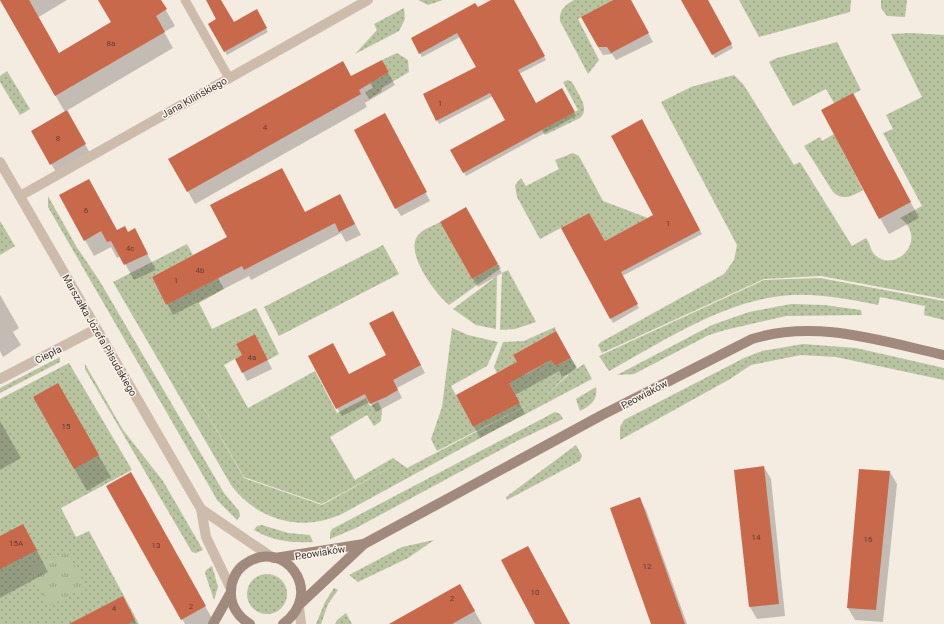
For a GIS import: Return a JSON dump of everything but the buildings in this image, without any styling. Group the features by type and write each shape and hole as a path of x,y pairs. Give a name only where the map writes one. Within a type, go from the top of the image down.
{"main road":[{"name":"Peowiaków","path":"283,624 295,614 300,606 364,544 602,415 752,339 778,332 822,330 847,333 944,355"},
{"name":"Peowiaków","path":"213,624 231,591 233,581 242,567 256,558 274,558 364,544"},
{"path":"274,558 290,566 300,579 302,596 300,606"},
{"path":"231,591 234,608 238,615 250,624"}],"street":[{"name":"Jana Kilińskiego","path":"20,196 368,0"},
{"name":"Marszałka Józefa Piłsudskiego","path":"0,162 200,509 206,537 220,562 231,591"},
{"name":"Ciepła","path":"0,379 96,328"},
{"name":"Marszałka Józefa Piłsudskiego","path":"200,509 274,558"},
{"path":"300,606 301,624"}],"lane":[{"path":"185,0 229,78"}],"green space":[{"path":"418,0 443,0 428,5"},
{"path":"574,0 613,0 578,19 599,60 588,74 560,21 560,14 563,8"},
{"path":"739,0 851,0 850,12 759,37"},
{"path":"881,0 907,0 905,17 887,16 881,8"},
{"path":"404,8 405,19 399,31 355,54 377,30 374,24"},
{"path":"910,33 944,35 944,299 821,276 764,279 602,353 598,345 601,342 724,274 734,260 737,245 661,102 691,87 734,75 743,84 794,165 800,162 852,246 866,238 873,253 883,260 892,260 900,257 906,252 910,244 911,235 908,226 900,218 922,206 883,133 893,129 886,115 922,97 891,34"},
{"path":"837,42 861,90 834,103 826,89 793,106 769,62 777,58"},
{"path":"397,53 408,60 409,72 382,88 381,92 369,99 365,92 373,88 363,70 378,79 389,72 382,60"},
{"path":"7,71 30,109 20,115 0,82 0,76"},
{"path":"568,80 572,82 582,100 584,105 583,114 580,118 545,135 542,130 578,110 563,82"},
{"path":"834,134 863,190 848,197 841,197 833,192 804,146 820,137 822,141"},
{"path":"573,153 579,156 603,201 648,218 605,241 589,213 540,239 517,197 515,185 521,178 526,186 559,169 555,160"},
{"path":"48,196 76,246 99,280 224,493 239,511 240,516 237,520 217,500 48,207"},
{"path":"0,221 15,246 0,255"},
{"path":"440,222 472,279 498,264 501,268 449,305 443,300 423,273 415,252 415,243 418,235 425,229"},
{"path":"187,244 193,255 152,277 166,305 218,278 224,289 199,303 212,329 256,308 279,354 268,360 255,334 236,344 242,355 224,365 248,408 315,371 337,413 366,398 370,406 378,402 382,410 381,421 374,426 367,415 330,437 355,480 393,458 407,468 541,398 437,451 431,439 442,407 452,328 468,335 498,342 487,366 451,386 473,427 520,403 502,370 497,373 494,367 503,342 524,341 555,327 556,331 513,355 525,375 551,360 555,366 571,358 577,367 570,373 584,364 592,379 340,515 325,520 310,522 280,520 253,507 231,485 113,282","holes":["164,339 244,477 322,504 398,463 322,505 244,478"]},
{"path":"383,245 399,274 279,336 264,307"},
{"path":"508,270 536,322 515,329 500,330 502,273"},
{"path":"497,276 496,329 476,325 453,309"},
{"path":"820,278 944,301 944,320 924,315 925,306 880,297 878,305 842,298 806,295 781,296 758,300 714,315 671,336 609,371 599,356 764,280"},
{"path":"791,304 824,305 861,310 862,315 786,316 725,330 709,335 634,374 617,375 712,325 749,312"},
{"path":"803,344 856,348 944,368 944,380 836,357 801,355 751,365 730,379 620,440 620,427 624,420 744,358 762,351"},
{"path":"60,357 60,362 0,393 0,388"},
{"path":"69,363 132,470 61,508 76,537 89,531 139,624 0,624 0,399"},
{"path":"85,364 123,430 163,481 203,550 196,553 192,552 85,369"},
{"path":"596,387 596,395 593,402 580,411 576,399"},
{"path":"555,412 560,414 563,419 515,442 356,528 330,539 332,529"},
{"path":"576,445 582,456 580,461 507,500 506,497"},
{"path":"262,525 288,533 310,535 313,542 298,542 268,537 254,530 257,526"},
{"path":"434,540 408,558 358,582 349,575 402,547"},
{"path":"67,551 86,587 49,606 30,570"},
{"path":"212,566 218,587 214,600 205,573 206,570"},
{"path":"271,574 278,577 284,583 287,594 286,602 278,611 271,614 263,614 256,611 248,602 247,590 250,583 259,575"},
{"path":"334,588 338,590 328,604 321,624 316,624 325,602"},
{"path":"346,613 352,624 335,624 337,620"}]}
